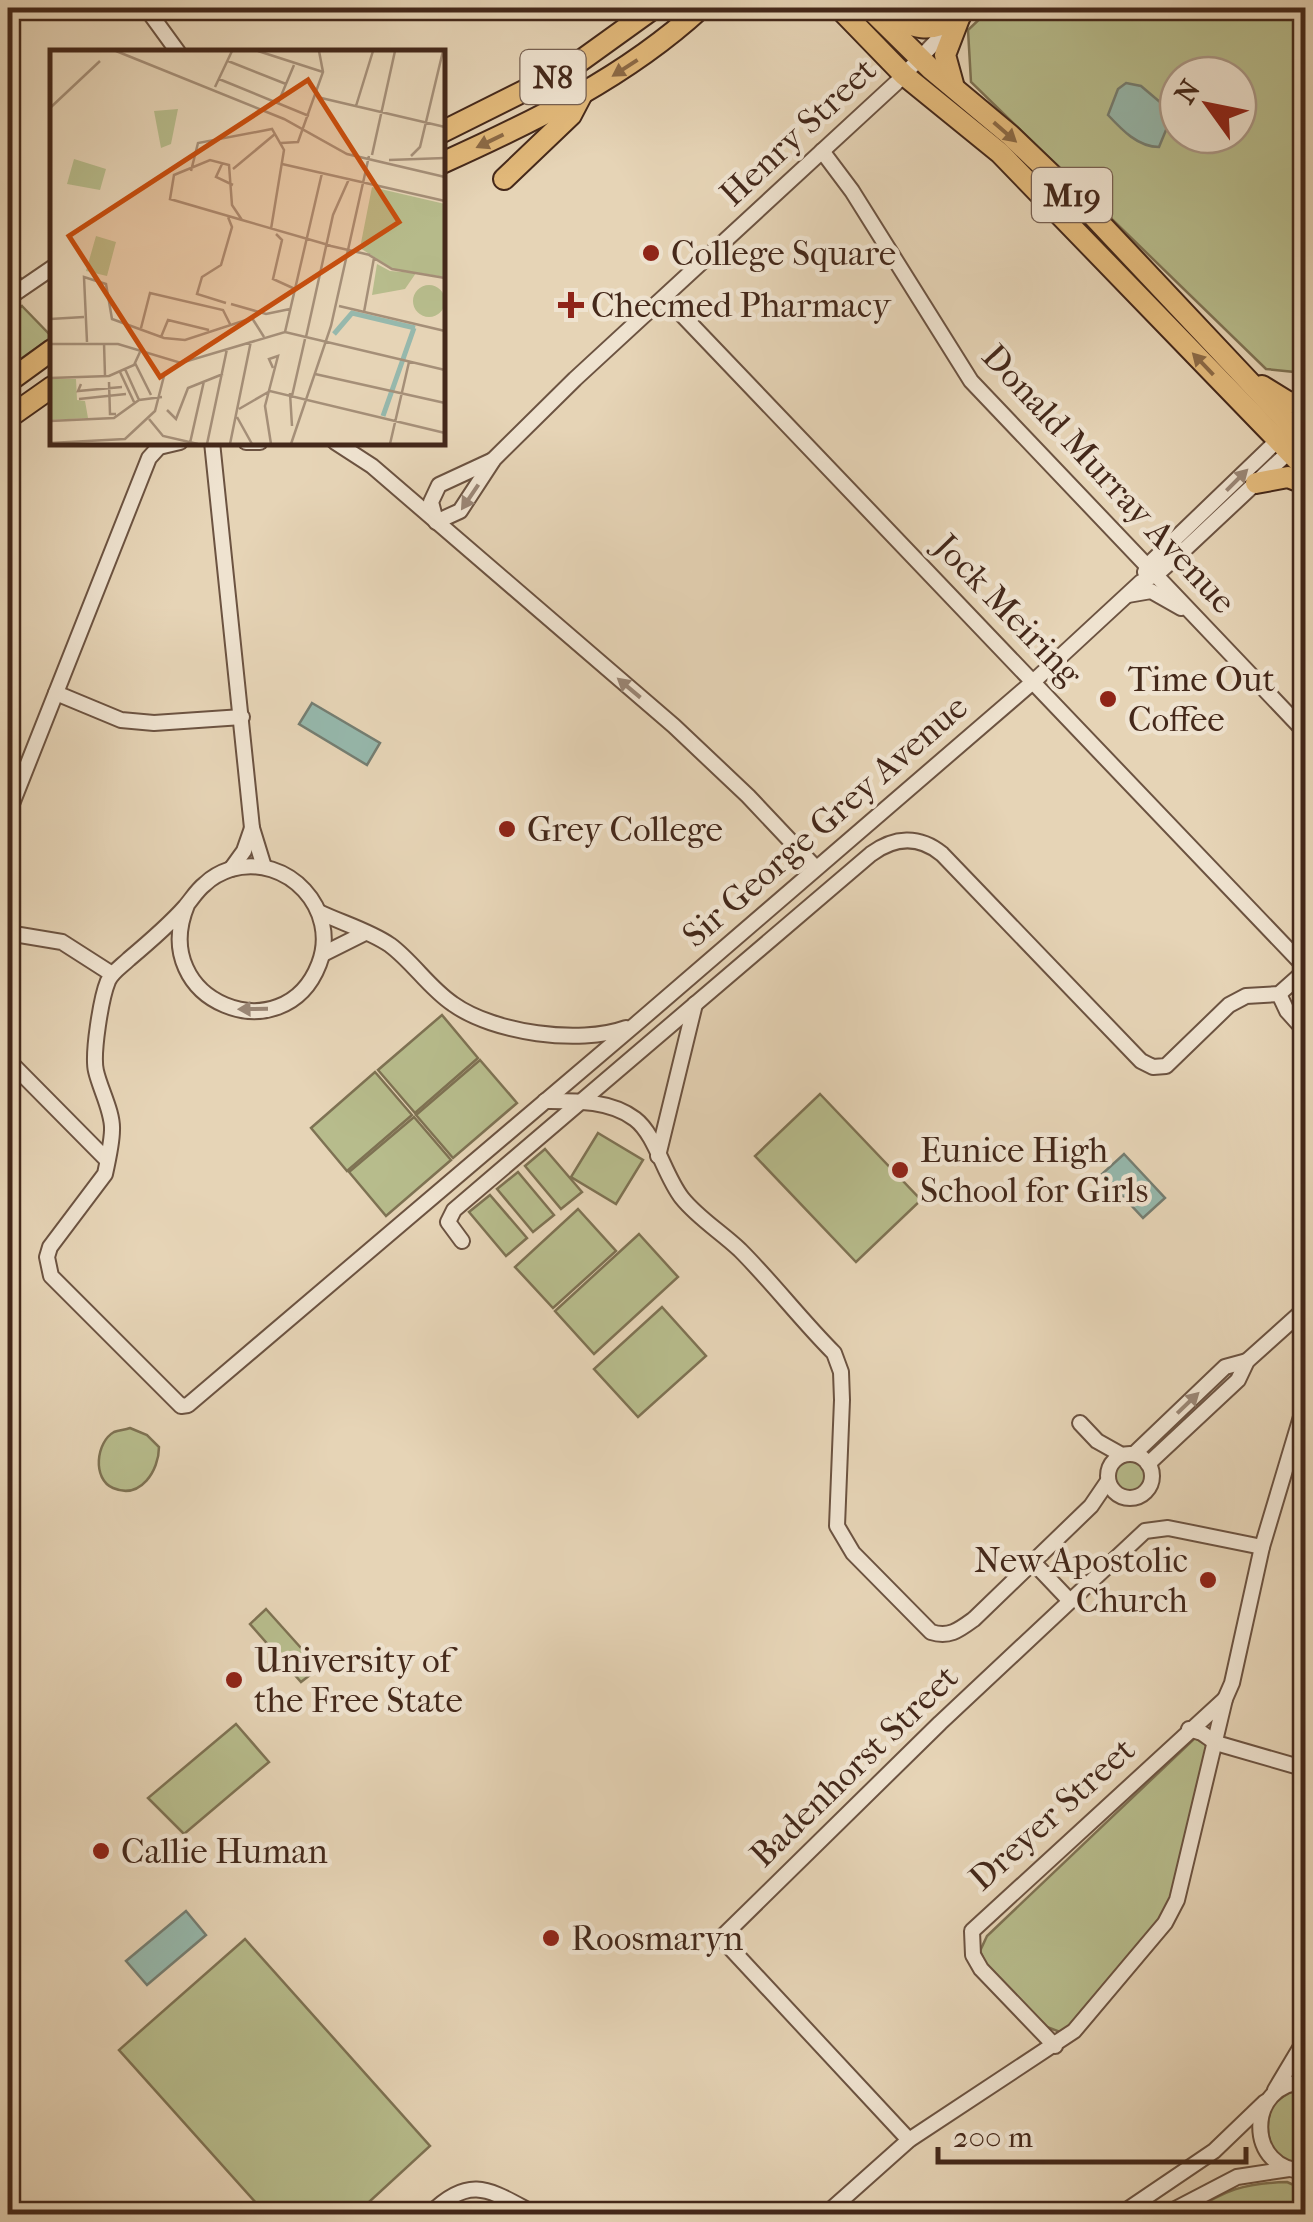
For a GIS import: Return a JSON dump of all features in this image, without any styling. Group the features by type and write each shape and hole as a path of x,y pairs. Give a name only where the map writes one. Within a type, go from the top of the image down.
{"highway":[{"name":"N8","path":"445,130 572,67 654,8"},
{"name":"N8","path":"445,162 644,56 701,8"},
{"name":"M19","path":"839,8 904,74 1000,154 1128,285 1297,436"},
{"path":"872,8 918,30 944,26 964,12"},
{"name":"M19","path":"872,8 958,93 1010,135 1080,202 1297,436 1306,469"},
{"path":"958,93 948,77 944,55 964,12"},
{"path":"504,179 571,115 583,92"},
{"path":"1080,202 1093,224 1127,261 1128,285"},
{"path":"8,382 50,351"},
{"path":"1240,372 1282,398 1306,404"},
{"path":"8,418 50,388"},
{"path":"1256,482 1288,477 1306,484"}],"street":[{"path":"146,8 177,50"},
{"name":"Henry Street","path":"494,459 574,379 904,74 964,12"},
{"name":"Donald Murray Avenue","path":"822,151 862,207 971,382 1306,733"},
{"path":"8,273 13,294 50,269"},
{"name":"Jock Meiring","path":"665,297 1306,969"},
{"name":"Sir George Grey Avenue","path":"1153,570 1182,552 1256,482 1297,436"},
{"name":"Sir George Grey Avenue","path":"105,1158 105,1174 50,1247 48,1268 51,1276 181,1406 188,1405 1034,681 1297,436"},
{"path":"8,814 149,458 159,447 167,445"},
{"path":"212,445 252,828 264,867"},
{"path":"341,445 400,490 702,752 815,867"},
{"path":"436,522 430,502 434,492 445,482 494,459"},
{"path":"436,522 460,512 494,459"},
{"path":"400,490 413,495 434,492"},
{"path":"1173,590 1172,576 1182,552"},
{"path":"1126,596 1151,591 1202,623"},
{"path":"56,692 120,720 154,723 242,717"},
{"path":"232,869 252,828"},
{"path":"462,1241 448,1222 454,1210 883,846 905,840 921,842 942,854 1141,1062 1152,1067 1166,1066 1229,1006 1246,996 1279,994 1306,969"},
{"path":"105,1158 113,1127 94,1065 102,1007 112,974 188,905 206,882 232,869 264,867 298,882 319,912 323,926 318,968 288,1001 260,1011 230,1008 204,994 186,971 180,930 188,905"},
{"path":"319,912 392,947 453,1004 491,1023 574,1036 612,1033 636,1024"},
{"path":"8,933 62,942 112,974"},
{"path":"322,954 365,933"},
{"path":"150,941 181,957"},
{"path":"1279,994 1287,1011 1306,1032"},
{"path":"658,1156 695,1004"},
{"path":"8,1060 105,1158"},
{"path":"544,1101 581,1101 616,1109 635,1119 649,1134 672,1185 691,1209 743,1253 834,1353 841,1372 836,1511 841,1536 931,1632 945,1635 974,1619 1091,1506 1128,1454 1225,1367 1247,1362"},
{"path":"1148,1464 1238,1380 1247,1362 1306,1308"},
{"path":"827,2214 910,2140 1060,2042 1081,2024 1172,1914 1232,1682 1262,1547 1306,1400"},
{"path":"1080,1423 1097,1441 1148,1464 1152,1474 1147,1490 1134,1498 1111,1481 1097,1441"},
{"name":"Badenhorst Street","path":"910,2140 721,1938 940,1723 1145,1532 1168,1528 1262,1547"},
{"path":"1033,1562 1070,1601"},
{"name":"Dreyer Street","path":"1060,2042 1041,2031 980,1968 973,1955 972,1931 1225,1698"},
{"path":"1189,1729 1216,1743 1306,1769"},
{"path":"1301,2171 1275,2162 1264,2149 1259,2118 1306,2038"},
{"path":"1120,2214 1214,2152 1283,2086 1306,2082"},
{"path":"1166,2214 1237,2177 1301,2171"},
{"path":"430,2214 455,2193 475,2188 535,2214"}],"green space":[{"path":"991,8 1305,8 1305,373 1266,369 971,82 968,30"},
{"path":"22,306 50,338 8,368 8,317"},
{"path":"442,1015 478,1058 415,1113 378,1070"},
{"path":"480,1060 517,1103 453,1158 416,1115"},
{"path":"375,1072 412,1115 347,1171 311,1128"},
{"path":"820,1094 921,1200 856,1262 755,1156"},
{"path":"414,1117 451,1160 386,1216 349,1172"},
{"path":"598,1133 643,1160 616,1204 571,1177"},
{"path":"545,1149 582,1192 561,1209 525,1166"},
{"path":"518,1172 554,1215 533,1232 497,1189"},
{"path":"490,1195 527,1238 506,1256 469,1212"},
{"path":"578,1209 616,1251 553,1308 515,1267"},
{"path":"639,1234 678,1277 594,1354 555,1311"},
{"path":"662,1307 706,1356 638,1417 594,1369"},
{"path":"130,1428 147,1435 159,1447 158,1456 146,1481 123,1491 106,1483 99,1460 108,1437"},
{"path":"1130,1458 1142,1463 1147,1475 1142,1487 1130,1492 1118,1487 1113,1475 1118,1463"},
{"path":"266,1609 319,1668 301,1682 250,1624"},
{"path":"236,1724 269,1762 184,1834 148,1798"},
{"path":"1195,1738 1212,1749 1168,1915 1075,2023 1060,2032 1047,2027 986,1964 980,1951 987,1936"},
{"path":"245,1939 430,2146 356,2214 266,2214 119,2050"},
{"path":"1305,2088 1305,2168 1276,2153 1266,2128 1275,2103"},
{"path":"1287,2182 1305,2190 1305,2214 1189,2214 1235,2189"}],"water":[{"path":"1126,83 1141,86 1158,100 1158,147 1137,141 1108,115 1118,89"},
{"path":"312,703 380,743 367,765 299,724"},
{"path":"1124,1154 1165,1198 1143,1218 1102,1174"},
{"path":"186,1911 206,1935 147,1985 126,1961"}],"place":[{"name":"College Square","path":"651,253"},
{"name":"Checmed Pharmacy","path":"571,305"},
{"name":"Time Out Coffee","path":"1108,699"},
{"name":"Grey College","path":"507,829"},
{"name":"Eunice High School for Girls","path":"900,1170"},
{"name":"New Apostolic Church","path":"1208,1580"},
{"name":"University of the Free State","path":"234,1680"},
{"name":"Callie Human","path":"101,1851"},
{"name":"Roosmaryn","path":"551,1938"}]}
